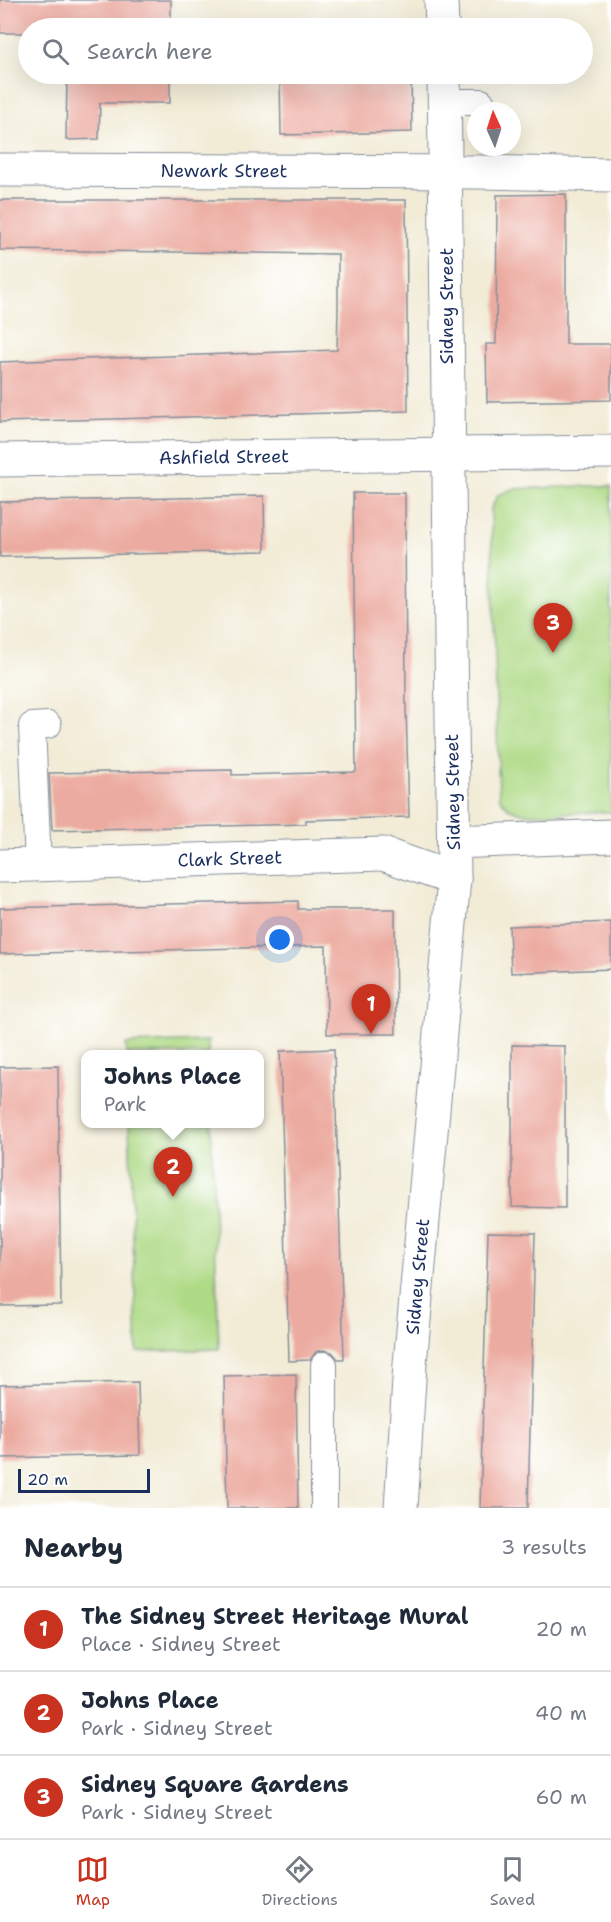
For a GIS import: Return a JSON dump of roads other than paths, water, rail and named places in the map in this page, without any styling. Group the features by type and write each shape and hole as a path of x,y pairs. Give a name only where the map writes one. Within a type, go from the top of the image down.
{"street":[{"path":"441,0 442,18"},
{"name":"Sidney Street","path":"400,1508 410,1365 454,879 447,453 445,88"},
{"name":"Newark Street","path":"0,170 479,172 611,175"},
{"name":"Ashfield Street","path":"0,460 611,452"},
{"path":"453,842 611,836"},
{"name":"Clark Street","path":"0,866 383,854 454,879"}],"lane":[{"path":"445,88 481,102"},
{"path":"38,865 32,726 48,725"},
{"path":"324,1365 324,1508"}],"place":[{"name":"Sidney Square Gardens","path":"553,653"},
{"name":"The Sidney Street Heritage Mural","path":"371,1034"},
{"name":"Johns Place","path":"173,1197"}]}
